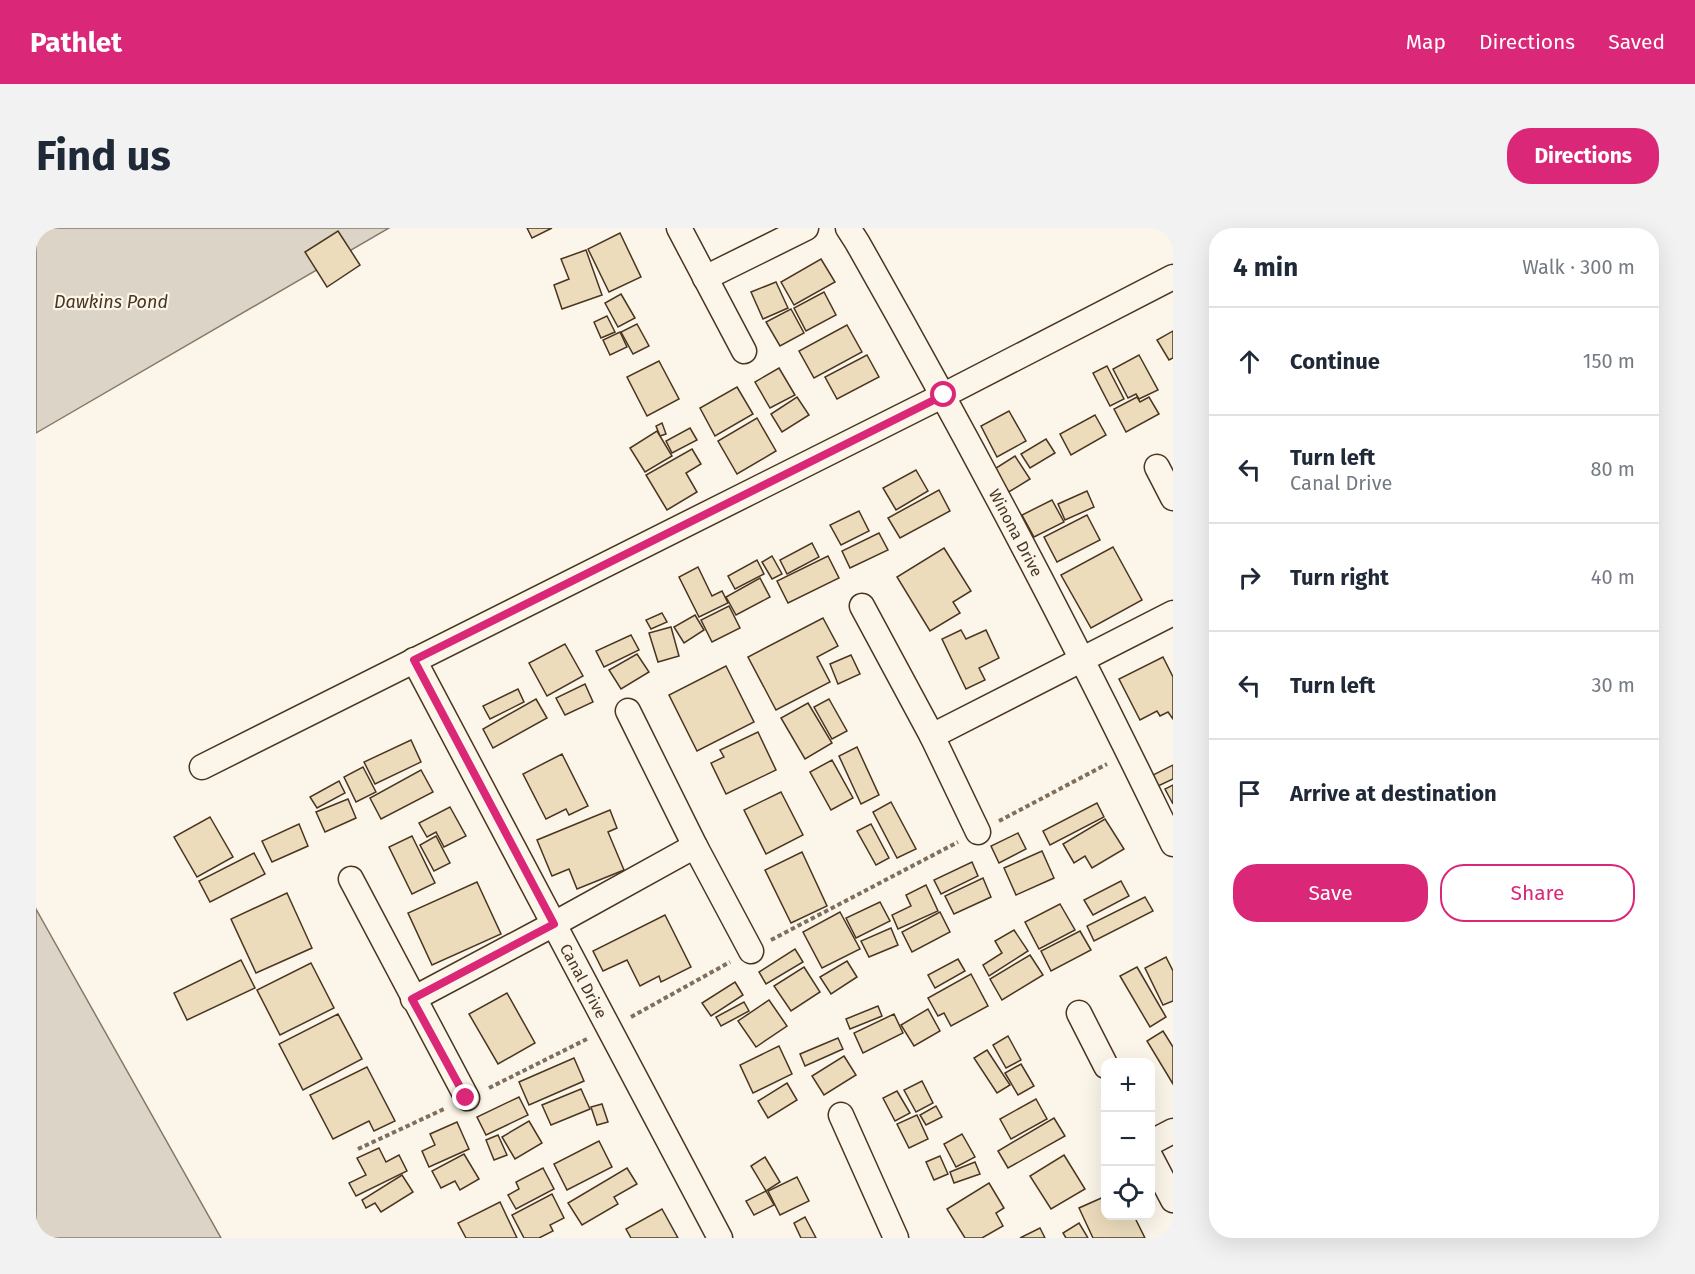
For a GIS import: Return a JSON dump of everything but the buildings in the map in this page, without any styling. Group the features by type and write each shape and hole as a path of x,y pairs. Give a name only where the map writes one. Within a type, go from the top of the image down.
{"street":[{"path":"679,228 744,351"},
{"path":"705,278 806,228"},
{"name":"Winona Drive","path":"848,228 944,395 1082,659 1173,844"},
{"path":"202,767 944,395 1173,277"},
{"path":"1157,467 1173,498"},
{"path":"862,606 932,736 978,832"},
{"path":"932,736 1173,613"},
{"name":"Canal Drive","path":"414,660 720,1238"},
{"path":"628,711 695,846 751,951"},
{"path":"412,999 695,846"},
{"path":"351,879 466,1098"},
{"path":"1079,1012 1102,1058"},
{"path":"841,1115 896,1238"},
{"path":"1155,1140 1173,1131"},
{"path":"1155,1166 1173,1200"}],"water":[{"name":"Dawkins Pond","path":"36,228 389,228 36,433"},
{"path":"36,909 221,1238 36,1238"}],"route":[{"path":"466,1098 412,999 554,924 414,660 944,395"}]}
